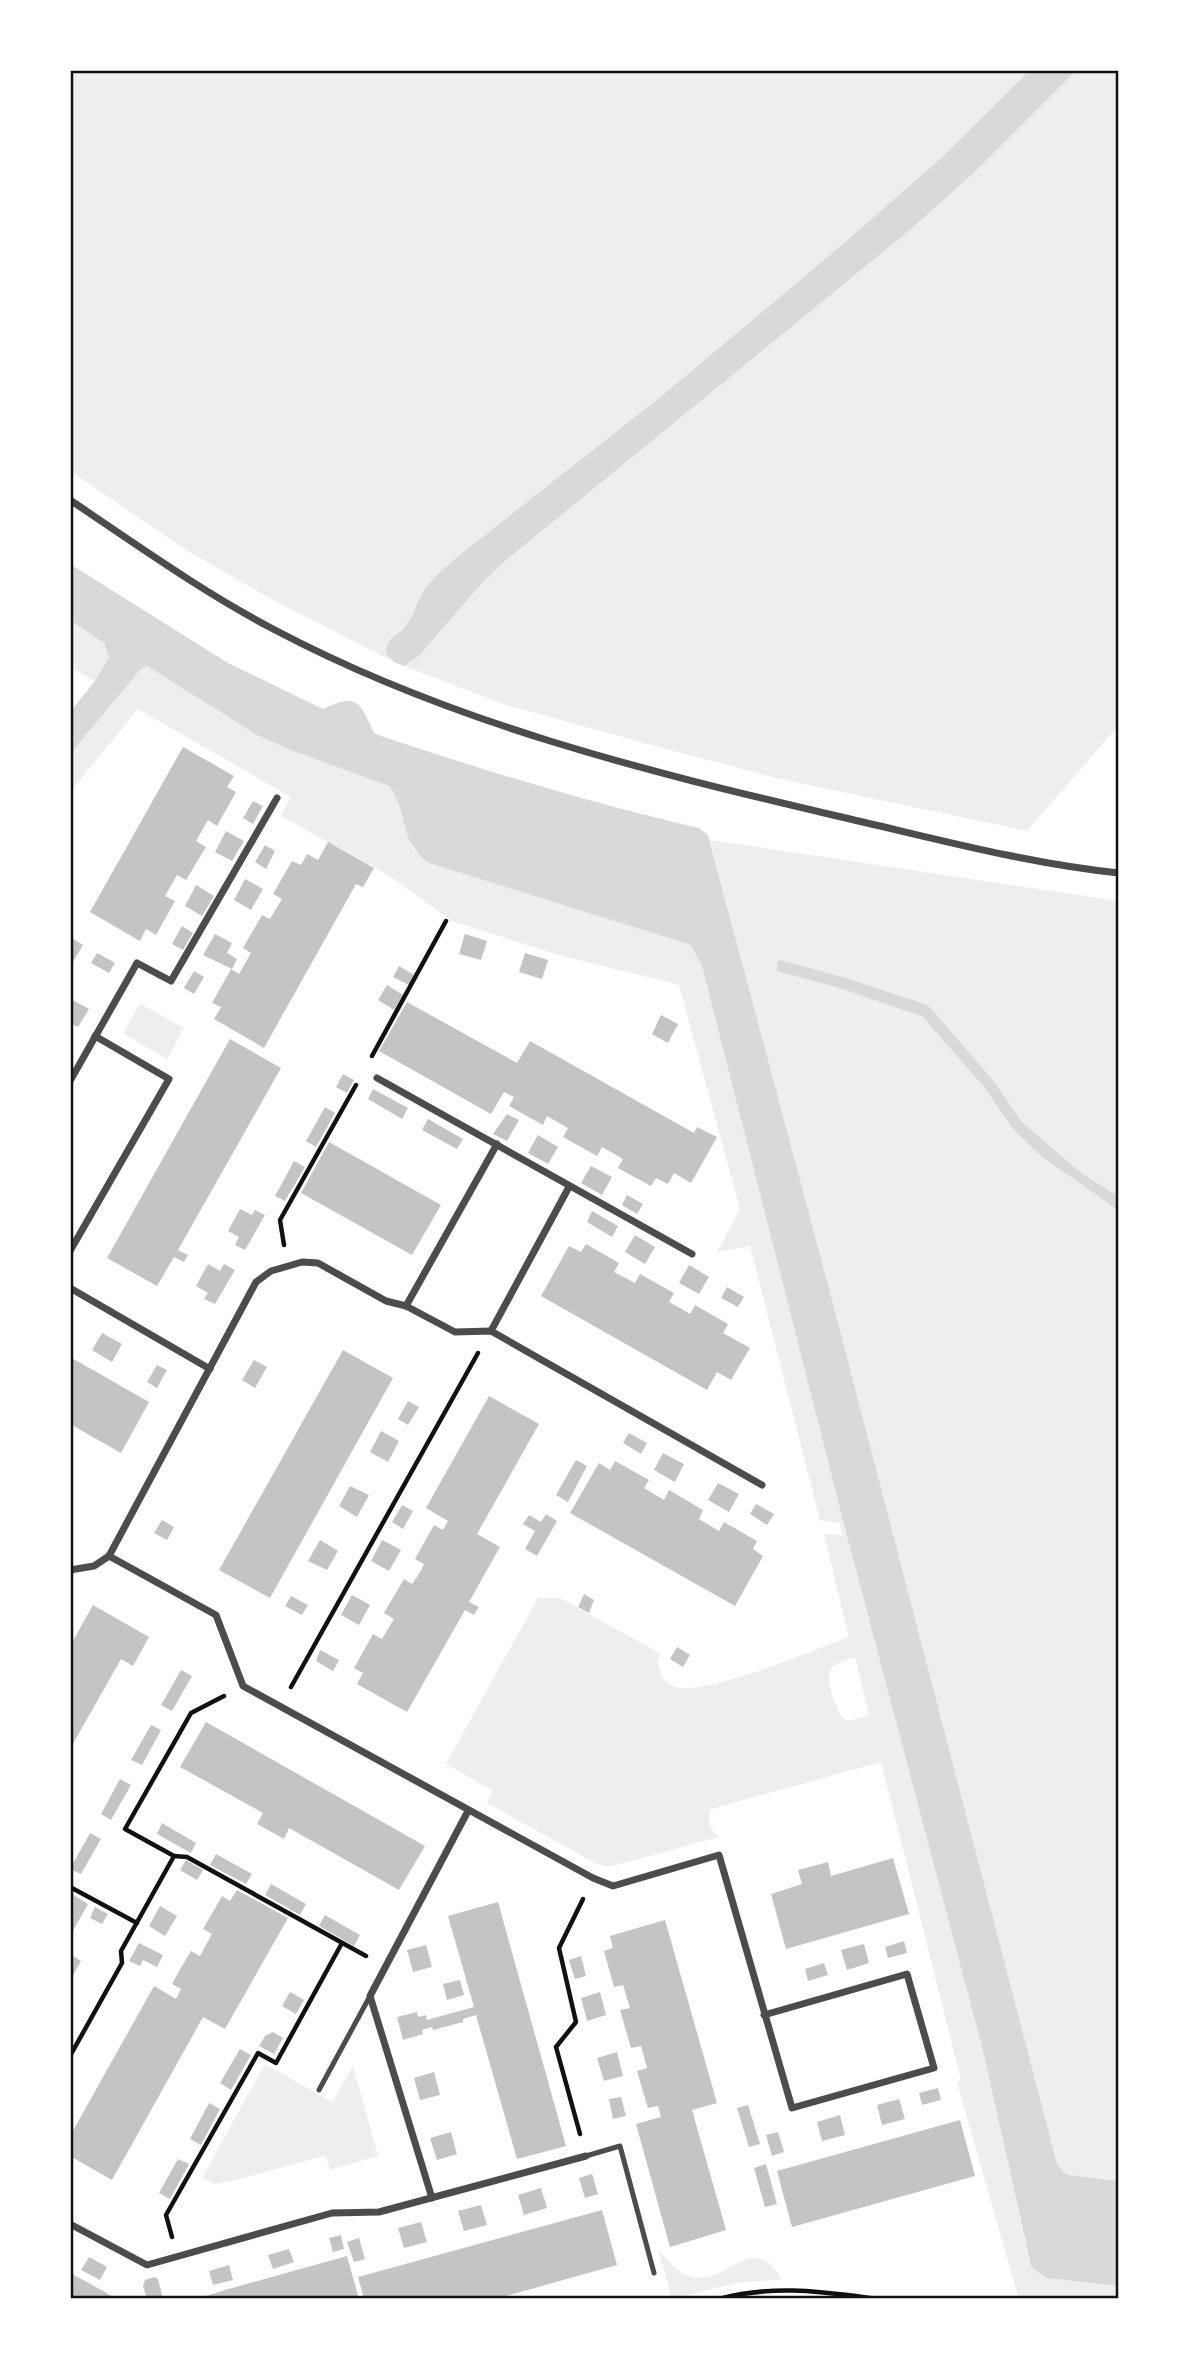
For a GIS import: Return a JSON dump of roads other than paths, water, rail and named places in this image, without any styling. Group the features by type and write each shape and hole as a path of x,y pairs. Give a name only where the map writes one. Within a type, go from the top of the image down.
{"street":[{"path":"70,500 160,561 274,630 378,679 487,721 619,762 754,796 1020,858 1119,873"},
{"path":"70,1081 137,963 172,981 277,797"},
{"path":"70,1251 169,1079 94,1036"},
{"path":"377,1078 692,1254"},
{"path":"406,1306 497,1144"},
{"path":"491,1331 569,1187"},
{"path":"70,1570 94,1566 109,1556 256,1282 271,1270 302,1262 318,1263 386,1301 406,1306 455,1332 491,1331 762,1485"},
{"path":"70,1288 210,1369"},
{"path":"109,1556 216,1615 243,1686 593,1878 613,1886 719,1855 764,2015 792,2108 934,2068 907,1974 764,2015"},
{"path":"432,2198 369,1996 468,1811"},
{"path":"70,2224 147,2266 332,2213 379,2212 586,2156"}],"lane":[{"path":"318,2090 369,1996"},
{"path":"586,2156 620,2146 654,2273"}]}
